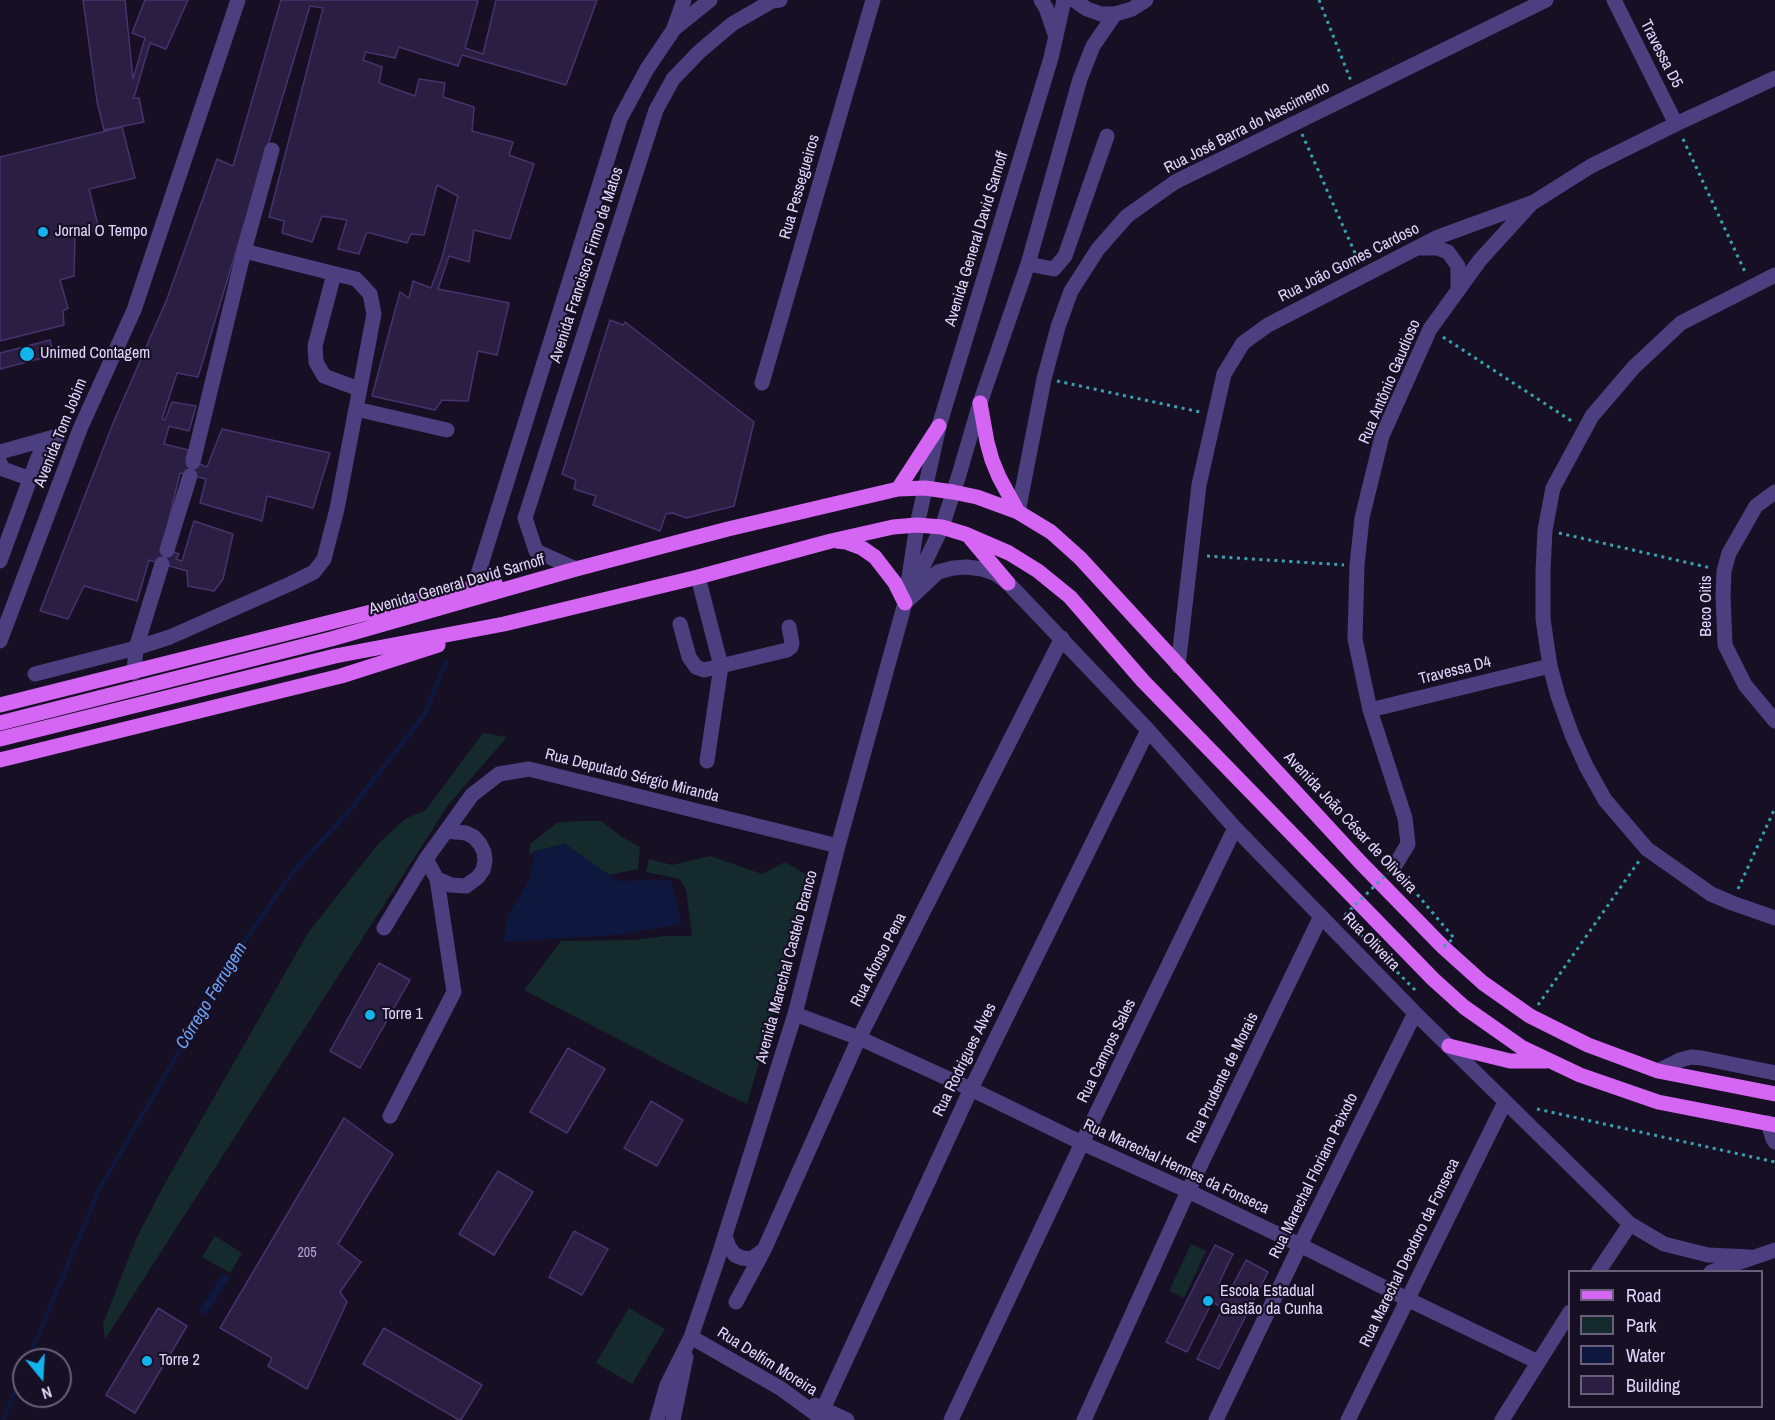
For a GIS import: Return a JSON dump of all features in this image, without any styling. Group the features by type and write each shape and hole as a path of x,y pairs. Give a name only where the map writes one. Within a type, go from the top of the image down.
{"main road":[{"path":"980,403 992,460 1018,512"},
{"path":"898,489 939,426"},
{"name":"Avenida General David Sarnoff","path":"0,723 331,639 576,569 728,529 898,489 925,488 953,492"},
{"name":"Avenida João César de Oliveira","path":"953,492 977,497 1018,512 1051,532 1080,558 1352,854 1443,947 1483,983 1530,1016 1588,1045 1658,1071 1775,1094"},
{"path":"0,739 335,656 504,624 893,527 917,525 942,527 1009,553 1038,571 1070,597 1143,681 1433,980 1464,1008 1521,1047 1580,1075 1658,1102 1772,1124"},
{"path":"969,536 1008,583"},
{"path":"831,541 846,542 862,548 875,557 895,583 905,603"},
{"path":"0,705 474,587 513,580 533,582"},
{"path":"0,760 341,676 504,624"},
{"path":"1449,1046 1510,1061 1550,1061"}],"street":[{"name":"Avenida Tom Jobim","path":"0,641 80,429 134,310 238,0"},
{"path":"674,29 684,0"},
{"name":"Avenida Francisco Firmo de Matos","path":"474,587 620,119 647,69 674,29 710,0"},
{"name":"Avenida Francisco Firmo de Matos","path":"576,569 537,551 525,518 656,110 673,79 699,52 732,24 772,1 780,0"},
{"name":"Rua Pessegueiros","path":"762,383 873,0"},
{"path":"1041,0 1056,37"},
{"name":"Avenida General David Sarnoff","path":"917,525 939,426 1051,58 1064,0"},
{"path":"1074,0 1087,9 1101,14 1114,14 1132,9 1146,0"},
{"name":"Rua José Barra do Nascimento","path":"1018,512 1044,379 1058,327 1071,291 1098,249 1127,216 1175,182 1546,0"},
{"name":"Travessa D5","path":"1614,0 1676,124"},
{"path":"942,527 980,403 1028,264 1080,79 1093,46 1114,14"},
{"name":"Rua João Gomes Cardoso","path":"1178,666 1199,485 1224,374 1243,343 1268,325 1438,237 1534,202 1591,166 1775,78"},
{"path":"1028,264 1054,269 1065,256 1107,136"},
{"path":"134,673 136,648 192,469 244,251 272,150"},
{"name":"Rua Antônio Gaudioso","path":"1394,867 1408,844 1405,818 1370,710 1355,639 1357,565 1362,518 1382,436 1430,329 1480,260 1534,202"},
{"path":"1417,248 1437,248 1448,252 1458,266 1458,290"},
{"path":"35,674 170,637 314,572 324,559 374,314 370,294 356,279 244,251"},
{"path":"334,274 315,346 316,362 324,376 359,389"},
{"path":"1775,275 1681,323 1634,367 1592,416 1553,488 1545,530 1543,571 1543,619 1550,666 1558,696 1586,766 1605,800 1647,849 1712,894 1775,918"},
{"path":"356,409 447,430"},
{"path":"0,452 80,429"},
{"path":"0,561 42,449 58,436"},
{"path":"18,447 6,454 0,463 3,469 31,479"},
{"name":"Beco Oitis","path":"1775,492 1756,506 1729,553 1724,571 1723,595 1725,645 1745,685 1775,721"},
{"name":"Avenida Marechal Castelo Branco","path":"657,1420 667,1385 690,1337 725,1236 795,1014 838,846 905,603 917,525"},
{"name":"Avenida Marechal Castelo Branco","path":"905,603 942,527"},
{"name":"Rua Oliveira","path":"905,603 939,573 953,568 982,569 996,574 1008,583 1148,730 1235,828 1415,1013 1630,1224 1664,1244 1708,1255 1750,1257"},
{"path":"698,577 721,666 707,761"},
{"path":"680,624 689,657 696,667 704,670 787,650 792,643 789,627"},
{"name":"Rua Afonso Pena","path":"736,1302 764,1250 859,1038 1062,638"},
{"name":"Travessa D4","path":"1370,710 1550,666"},
{"name":"Rua Rodrigues Alves","path":"823,1415 971,1089 1148,730"},
{"name":"Rua Deputado Sérgio Miranda","path":"384,928 426,859 472,795 499,774 529,769 838,846"},
{"name":"Rua Campos Sales","path":"951,1420 1235,828"},
{"path":"437,879 451,885 466,886 478,877 485,861 484,852 474,837 466,833 447,831"},
{"path":"390,1116 454,992 437,879 426,859"},
{"name":"Rua Prudente de Morais","path":"1084,1420 1188,1191 1321,916"},
{"name":"Rua Marechal Floriano Peixoto","path":"1216,1420 1415,1013"},
{"name":"Rua Marechal Hermes da Fonseca","path":"795,1014 859,1038 971,1089 1188,1191 1538,1362"},
{"path":"1658,1071 1680,1060 1702,1058 1775,1072"},
{"name":"Rua Marechal Deodoro da Fonseca","path":"1348,1420 1505,1102"},
{"path":"1772,1124 1775,1142"},
{"path":"1599,1270 1630,1224"},
{"path":"725,1236 735,1255 742,1258 751,1259 764,1250"},
{"path":"1716,1270 1775,1250"},
{"path":"1502,1420 1567,1320"},
{"name":"Avenida Marechal Castelo Branco","path":"673,1420 690,1337"},
{"name":"Rua Delfim Moreira","path":"690,1337 823,1415 847,1420"}],"path":[{"path":"1319,0 1356,93"},
{"path":"1297,123 1365,275"},
{"path":"1676,124 1752,286"},
{"path":"1430,329 1585,430"},
{"path":"1044,379 1214,415"},
{"path":"1545,530 1724,571"},
{"path":"1190,555 1357,565"},
{"path":"1732,903 1775,808"},
{"path":"1530,1016 1647,849"},
{"path":"1415,990 1344,917 1394,867 1454,938 1443,947"},
{"path":"1505,1102 1775,1162"}],"green space":[{"path":"483,733 507,737 448,805 105,1339 103,1324 136,1239 164,1185 308,933 378,844 405,819 426,810"},
{"path":"601,821 640,847 638,869 609,875 565,844 535,851 529,855 530,844 557,823"},
{"path":"710,856 762,874 785,862 812,878 747,1104 524,990 561,941 692,936 686,890 680,879 646,872 649,859 672,865"},
{"path":"215,1236 242,1253 230,1273 202,1257"},
{"path":"1191,1244 1206,1251 1184,1298 1169,1291"},
{"path":"629,1308 665,1329 632,1384 596,1363"}],"water":[{"path":"565,844 618,881 671,880 682,924 616,935 503,942 508,916 530,878 535,851"},
{"path":"223,1273 230,1277 206,1315 199,1311"}],"building":[{"path":"83,0 125,0 133,79 145,38 132,33 145,0 188,0 166,49 150,43 133,98 139,98 144,122 104,130 97,101"},
{"path":"281,0 478,1 465,48 483,54 496,0 597,0 566,85 462,55 458,66 399,47 395,58 366,52 363,60 382,67 379,83 415,96 419,79 445,83 443,97 474,107 472,131 513,142 509,155 534,164 510,239 474,230 469,262 449,256 438,289 509,303 497,355 478,351 468,401 442,400 435,410 372,396 400,292 409,298 413,281 431,288 442,258 458,196 437,185 424,235 411,234 407,243 367,232 359,254 338,249 347,220 322,216 312,242 282,233 284,221 269,217 323,8 310,6 198,377 177,373 162,419 165,420 172,402 196,406 189,431 169,426 164,444 189,450 186,459 207,467 222,429 330,453 313,508 267,496 262,521 200,503 206,479 180,473 162,548 179,554 176,559 182,561 194,521 233,534 223,579 214,591 188,586 187,571 149,560 137,601 84,586 68,619 40,611 114,421 167,299 217,159 233,166"},
{"name":"Jornal O Tempo","path":"122,127 135,178 89,189 99,229 75,235 74,276 60,280 68,308 63,311 64,325 0,341 0,157"},
{"path":"610,320 623,325 625,322 754,422 734,506 686,518 673,513 666,514 660,531 593,505 596,496 574,489 576,480 562,474"},
{"name":"Unimed Contagem","path":"50,340 54,355 0,369 0,353"},
{"name":"Torre 1","path":"379,963 410,980 360,1068 330,1051"},
{"path":"568,1048 605,1069 567,1133 530,1112"},
{"path":"651,1101 683,1120 657,1166 624,1148"},
{"path":"344,1118 393,1154 338,1244 361,1262 340,1292 347,1302 307,1389 268,1366 272,1358 220,1328"},
{"path":"498,1171 533,1192 494,1255 459,1234"},
{"path":"574,1231 608,1249 582,1295 549,1277"},
{"path":"1215,1245 1233,1254 1219,1283 1231,1289 1246,1260 1268,1272 1219,1369 1197,1359 1223,1308 1212,1302 1187,1352 1166,1342"},
{"name":"Torre 2","path":"158,1308 187,1326 135,1413 106,1395"},
{"path":"384,1328 482,1385 461,1420 363,1364"}],"waterway":[{"name":"Córrego Ferrugem","path":"33,1348 99,1190 234,956 293,872 350,810 424,715 446,663"},
{"name":"Córrego Ferrugem","path":"3,1420 12,1398"}],"place":[{"name":"Jornal O Tempo","path":"43,232"},
{"name":"Unimed Contagem","path":"27,354"},
{"name":"Torre 1","path":"370,1015"},
{"name":"Escola Estadual Gastão da Cunha","path":"1208,1301"},
{"name":"Torre 2","path":"147,1361"}]}
